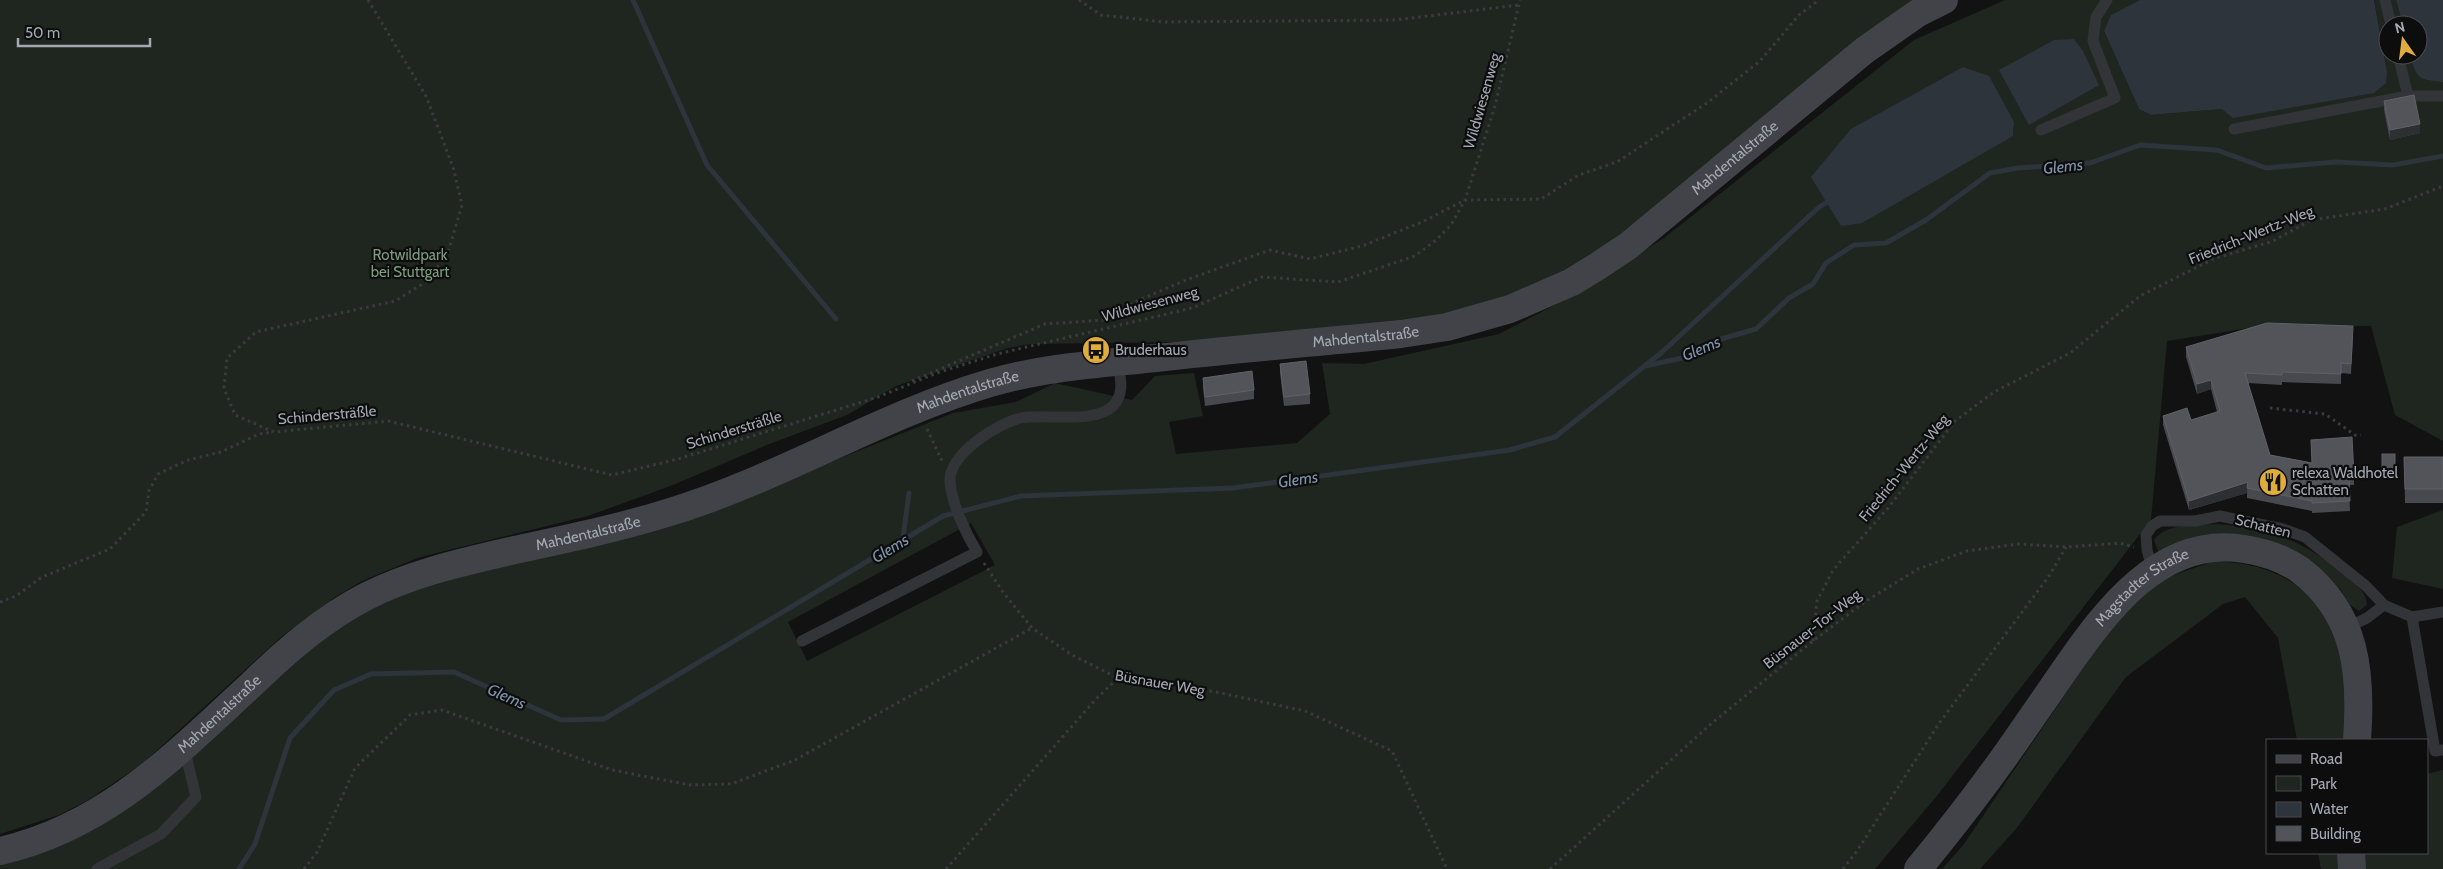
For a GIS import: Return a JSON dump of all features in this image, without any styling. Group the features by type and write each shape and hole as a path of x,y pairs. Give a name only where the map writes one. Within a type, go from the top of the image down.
{"main road":[{"name":"Mahdentalstraße","path":"0,851 63,830 92,816 145,781 285,652 310,632 366,597 394,584 457,563 616,528 679,510 747,483 954,394 986,384 1043,371 1438,328 1480,319 1543,296 1572,282 1628,246 1865,50 1918,13 1944,0"},
{"name":"Magstadter Straße","path":"1918,869 2007,753 2094,628 2135,583 2150,561 2178,558 2210,549 2238,548 2272,556 2297,569 2317,585 2333,605 2346,628 2357,668 2359,709 2357,739"},
{"path":"2350,854 2352,869"}],"lane":[{"path":"2041,130 2114,98 2093,41 2096,17 2107,0"},
{"path":"2385,0 2389,15"},
{"path":"2400,65 2408,96"},
{"path":"2234,129 2408,96 2443,96"},
{"path":"802,641 977,552 967,536 953,495 950,480 956,464 990,430 1021,418 1098,414 1113,406 1122,392 1118,362"},
{"name":"Schatten","path":"2150,561 2146,535 2152,526 2160,521 2196,521 2220,516 2283,529 2305,537 2366,586 2384,605"},
{"path":"2346,628 2367,618 2384,605 2412,617 2443,612"},
{"path":"2412,617 2435,751 2443,750"},
{"path":"97,869 161,834 196,797 184,747"}],"path":[{"name":"Schindersträßle","path":"368,0 426,96 453,167 462,205 449,249 429,280 395,301 256,332 227,358 224,388 235,415 274,432 388,421 612,475 678,459 878,397"},
{"path":"1079,0 1101,15 1164,22 1395,20 1519,5"},
{"name":"Wildwiesenweg","path":"878,397 938,373 997,354 1192,308 1262,277 1338,282 1414,256 1436,240 1451,225 1465,200 1495,106 1520,0"},
{"path":"878,397 940,367 1045,324 1104,320 1139,300 1186,280 1270,250 1310,259 1362,246 1422,222 1465,200 1541,199 1579,176 1617,162 1707,103 1760,61 1798,15 1819,0"},
{"name":"Friedrich-Wertz-Weg","path":"1813,641 1818,601 1833,570 1888,508 1955,421 1994,392 2070,353 2140,296 2213,259 2273,241 2311,220 2385,209 2443,186"},
{"path":"2270,408 2325,414 2355,435 2361,435"},
{"path":"927,429 950,480"},
{"path":"0,602 16,596 42,577 110,549 146,512 149,490 158,474 188,460 222,452 259,434 274,432"},
{"name":"Büsnauer-Tor-Weg","path":"1550,869 1712,723 1813,641 1866,601 1918,569 1967,552 2018,544 2067,547 2120,543 2150,561"},
{"path":"1843,869 1857,851 1940,722 2049,576 2067,547"},
{"name":"Büsnauer Weg","path":"977,552 1002,592 1032,628 1072,655 1118,678 1216,692 1305,711 1392,751 1448,869"},
{"path":"304,869 316,852 355,768 386,736 410,715 442,710 612,770 690,785 732,784 795,760 1032,628"},
{"path":"946,869 1096,699 1118,678"}],"green space":[{"name":"Rotwildpark bei Stuttgart","path":"0,0 1919,0 1583,265 1482,309 1375,326 1180,342 1030,344 1008,348 896,386 847,415 769,444 673,485 588,516 420,557 362,581 335,597 281,637 141,765 88,800 59,815 0,834"},
{"path":"2005,0 2140,0 2112,15 2104,31 2139,109 2151,115 2222,109 2387,72 2386,65 2413,65 2420,77 2443,82 2443,441 2395,415 2371,326 2262,326 2167,341 2151,520 1936,797 1875,869 0,869 0,864 13,861 363,611 420,587 676,524 953,413 1016,402 1055,383 1132,400 1155,376 1194,373 1203,416 1169,422 1176,454 1297,443 1330,414 1322,363 1364,364 1499,334 1574,295 1664,238 1914,40","holes":["2014,122 2013,135 1841,226 1827,202","971,523 995,565 807,661 788,622"]},
{"path":"2374,0 2396,0 2400,15 2378,15 2378,22"},
{"path":"2443,510 2443,589 2392,578 2397,527"},
{"path":"2217,524 2270,533 2300,545 2329,563 2356,584 2365,595 2367,605 2359,611 2349,604 2341,590 2327,575 2302,556 2158,551 2154,540 2166,530 2182,526"},
{"path":"2211,562 2235,563 2256,567 2276,574 2294,584 2310,597 2323,614 2333,633 2341,656 2345,677 2345,739 2297,739 2278,638 2245,597 2223,604 2126,677 2016,829 1980,869 1942,869 1964,844 2115,621 2163,579"},
{"path":"2443,770 2443,869 2364,869 2362,854 2428,854 2428,774"},
{"path":"2318,854 2340,854 2341,869 2321,869"}],"water":[{"path":"2140,0 2374,0 2378,22 2378,65 2386,65 2386,83 2374,93 2233,118 2222,109 2151,115 2139,109 2104,31 2111,15"},
{"path":"2396,0 2443,0 2443,82 2420,77 2413,65 2428,65 2428,15 2400,15"},
{"path":"2074,39 2083,51 2099,85 2029,125 1999,70 2054,40"},
{"path":"1963,67 1989,76 2014,122 2013,136 1862,223 1841,226 1811,177 1851,129"}],"building":[{"path":"2414,95 2420,124 2390,130 2384,101"},
{"path":"2267,323 2353,326 2351,364 2341,363 2341,374 2282,372 2282,375 2245,373 2270,455 2312,463 2311,440 2352,437 2354,475 2349,475 2350,501 2312,503 2312,501 2247,488 2248,482 2189,501 2163,416 2187,408 2191,420 2220,411 2211,380 2197,384 2186,347"},
{"path":"1306,361 1310,394 1284,397 1280,364"},
{"path":"1252,371 1254,390 1205,397 1203,378"},
{"path":"2382,454 2395,454 2395,472 2382,472"},
{"path":"2404,457 2443,457 2443,489 2405,489"}],"waterway":[{"path":"633,0 707,165 836,319"},
{"name":"Glems","path":"1645,366 1687,357 1721,339 1756,329 1789,298 1813,284 1826,263 1854,245 1886,243 1926,220 1990,173 2018,168 2090,163 2140,145 2217,150 2266,168 2336,162 2393,165 2443,156"},
{"name":"Glems","path":"239,869 255,844 290,738 334,690 371,674 454,672 561,720 604,719 943,516 1021,496 1233,488 1510,450 1555,437 1661,353 1818,208 1832,199"},
{"path":"903,538 909,493"}],"place":[{"name":"Bruderhaus","path":"1096,350"},
{"name":"relexa Waldhotel Schatten","path":"2273,482"}]}
